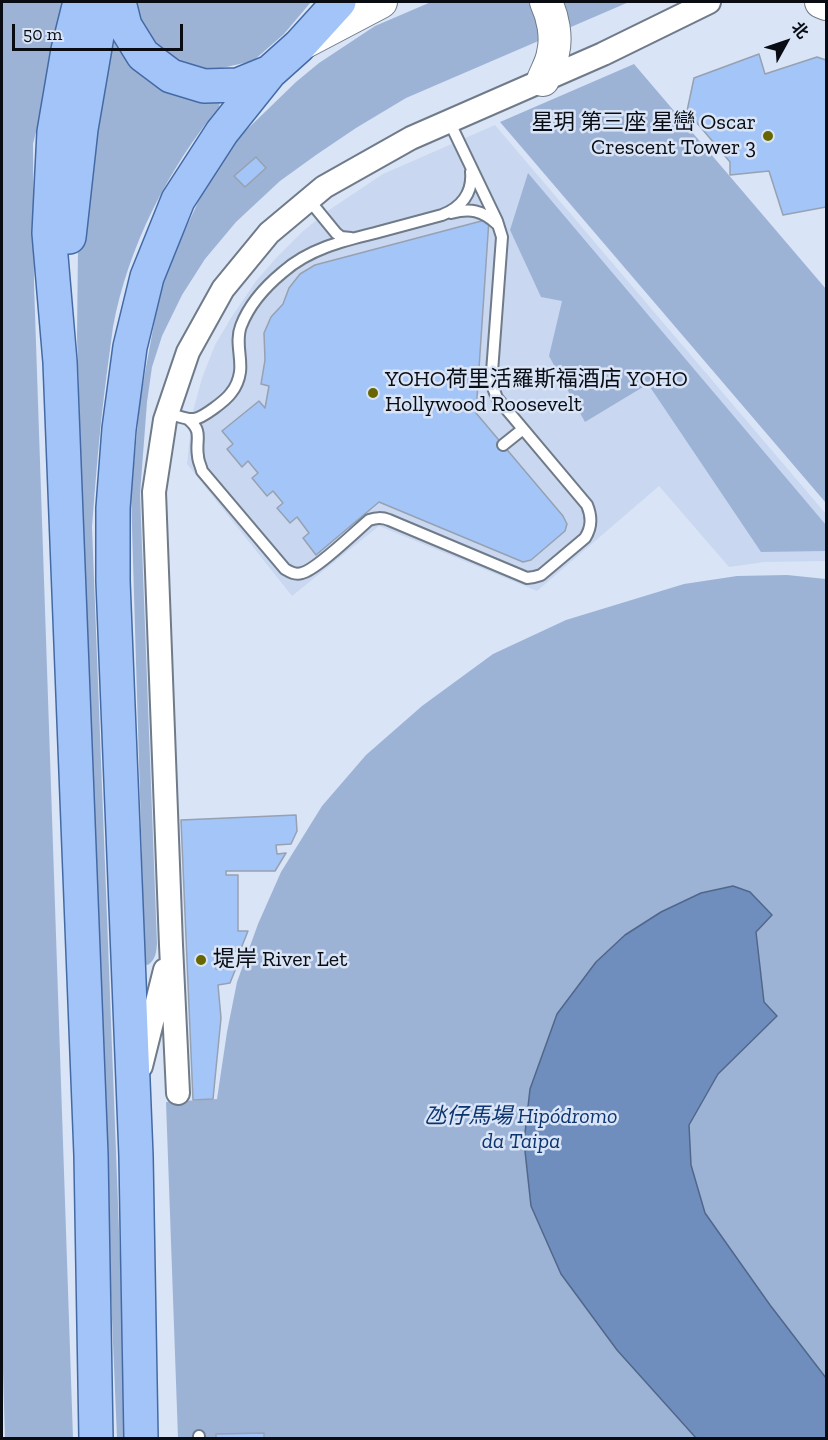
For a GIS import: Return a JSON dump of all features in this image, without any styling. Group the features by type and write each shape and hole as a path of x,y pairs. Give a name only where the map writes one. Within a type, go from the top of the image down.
{"main road":[{"path":"80,2 68,50 54,132 49,233 60,362 91,1155 96,1438"},
{"path":"60,362 68,250 81,129 99,24 107,2"},
{"path":"119,2 124,26 143,55 171,76 204,86 238,84 270,72"},
{"path":"141,1438 133,1097 112,508 130,346 147,277 178,200 222,132 270,72 299,46 339,2"},
{"path":"299,46 381,2"},
{"path":"543,80 553,55 554,40 553,23 546,2"},
{"path":"821,2 826,4"}],"street":[{"path":"178,1094 154,492 165,420 178,416 188,352 224,289 269,234 324,187 411,138 603,54 708,2"},
{"path":"133,1097 171,945"}],"lane":[{"path":"178,416 193,423 198,434 198,458 202,471 285,569 291,573 297,574 310,570 369,520 382,518 527,578 541,575 585,538 591,526 591,513 587,505 497,398 492,385 502,237 449,121"},
{"path":"442,215 453,211 469,192 472,179 470,166"},
{"path":"309,201 336,233 341,237 354,238"},
{"path":"178,416 195,419 202,417 231,394 241,371 240,328 249,310 265,289 284,271 306,256 329,245 464,210 477,211 489,217 499,227"},
{"path":"503,446 523,429"}],"shaded area":[{"path":"495,125 826,514 826,561 764,562 729,567 659,486 537,591 379,526 292,596 187,464 192,415 202,378 215,345 256,281 278,256 329,210 383,174"},
{"path":"733,886 750,892 772,915 756,932 764,1002 777,1016 718,1074 689,1125 691,1165 705,1213 770,1305 826,1378 826,1438 696,1438 617,1350 561,1274 531,1206 524,1142 530,1089 557,1014 596,962 625,935 661,912 701,893"}],"green space":[{"path":"2,2 68,2 33,144 34,284 73,1438 5,1438 2,1338"},
{"path":"131,2 311,2 284,34 253,61 213,70 177,62 153,46"},
{"path":"431,2 629,2 406,98 356,128 280,181 236,222 205,259 182,295 162,336 152,367 140,494 157,944 154,958 148,965 145,964 131,494 140,402 161,286 207,183 236,140 319,63 375,26"},
{"path":"113,35 130,63 147,80 158,87 192,100 220,102 219,107 183,156 152,210 120,297 113,327 105,391 92,527 127,1438 117,1438 99,1007 77,336 78,247"},
{"path":"634,64 826,289 826,503 500,122"},
{"path":"528,173 826,525 826,551 761,552 648,384 585,422 549,356 562,301 541,297 510,230"},
{"name":"氹仔馬場 Hipódromo da Taipa","path":"787,575 826,579 826,1438 178,1438 166,1102 217,1099 237,982 258,924 281,872 322,806 366,755 422,706 493,654 566,620 684,584 737,576"}],"building":[{"name":"星玥 第三座 星巒 Oscar Crescent Tower 3","path":"759,54 765,74 817,57 826,60 826,207 783,215 769,171 730,175 730,162 687,111 694,78"},
{"path":"256,157 266,168 245,187 234,176"},
{"name":"YOHO荷里活羅斯福酒店 YOHO Hollywood Roosevelt","path":"489,219 476,413 563,516 567,524 565,531 531,560 523,562 379,502 316,555 303,538 309,533 297,517 290,523 277,508 283,503 273,491 267,496 252,478 258,473 248,461 242,467 227,449 233,444 222,431 259,401 265,408 269,386 261,384 265,360 264,333 271,317 283,304 289,288 300,274 315,265"},
{"name":"堤岸 River Let","path":"296,815 297,831 291,844 276,845 277,854 286,853 275,871 226,871 226,875 238,875 238,931 248,931 240,951 215,952 216,969 236,968 230,983 218,985 221,1018 213,1099 193,1100 181,820"},
{"path":"264,1433 264,1438 216,1438 216,1434"}],"place":[{"name":"星玥 第三座 星巒 Oscar Crescent Tower 3","path":"768,136"},
{"name":"YOHO荷里活羅斯福酒店 YOHO Hollywood Roosevelt","path":"373,393"},
{"name":"堤岸 River Let","path":"201,960"}]}
